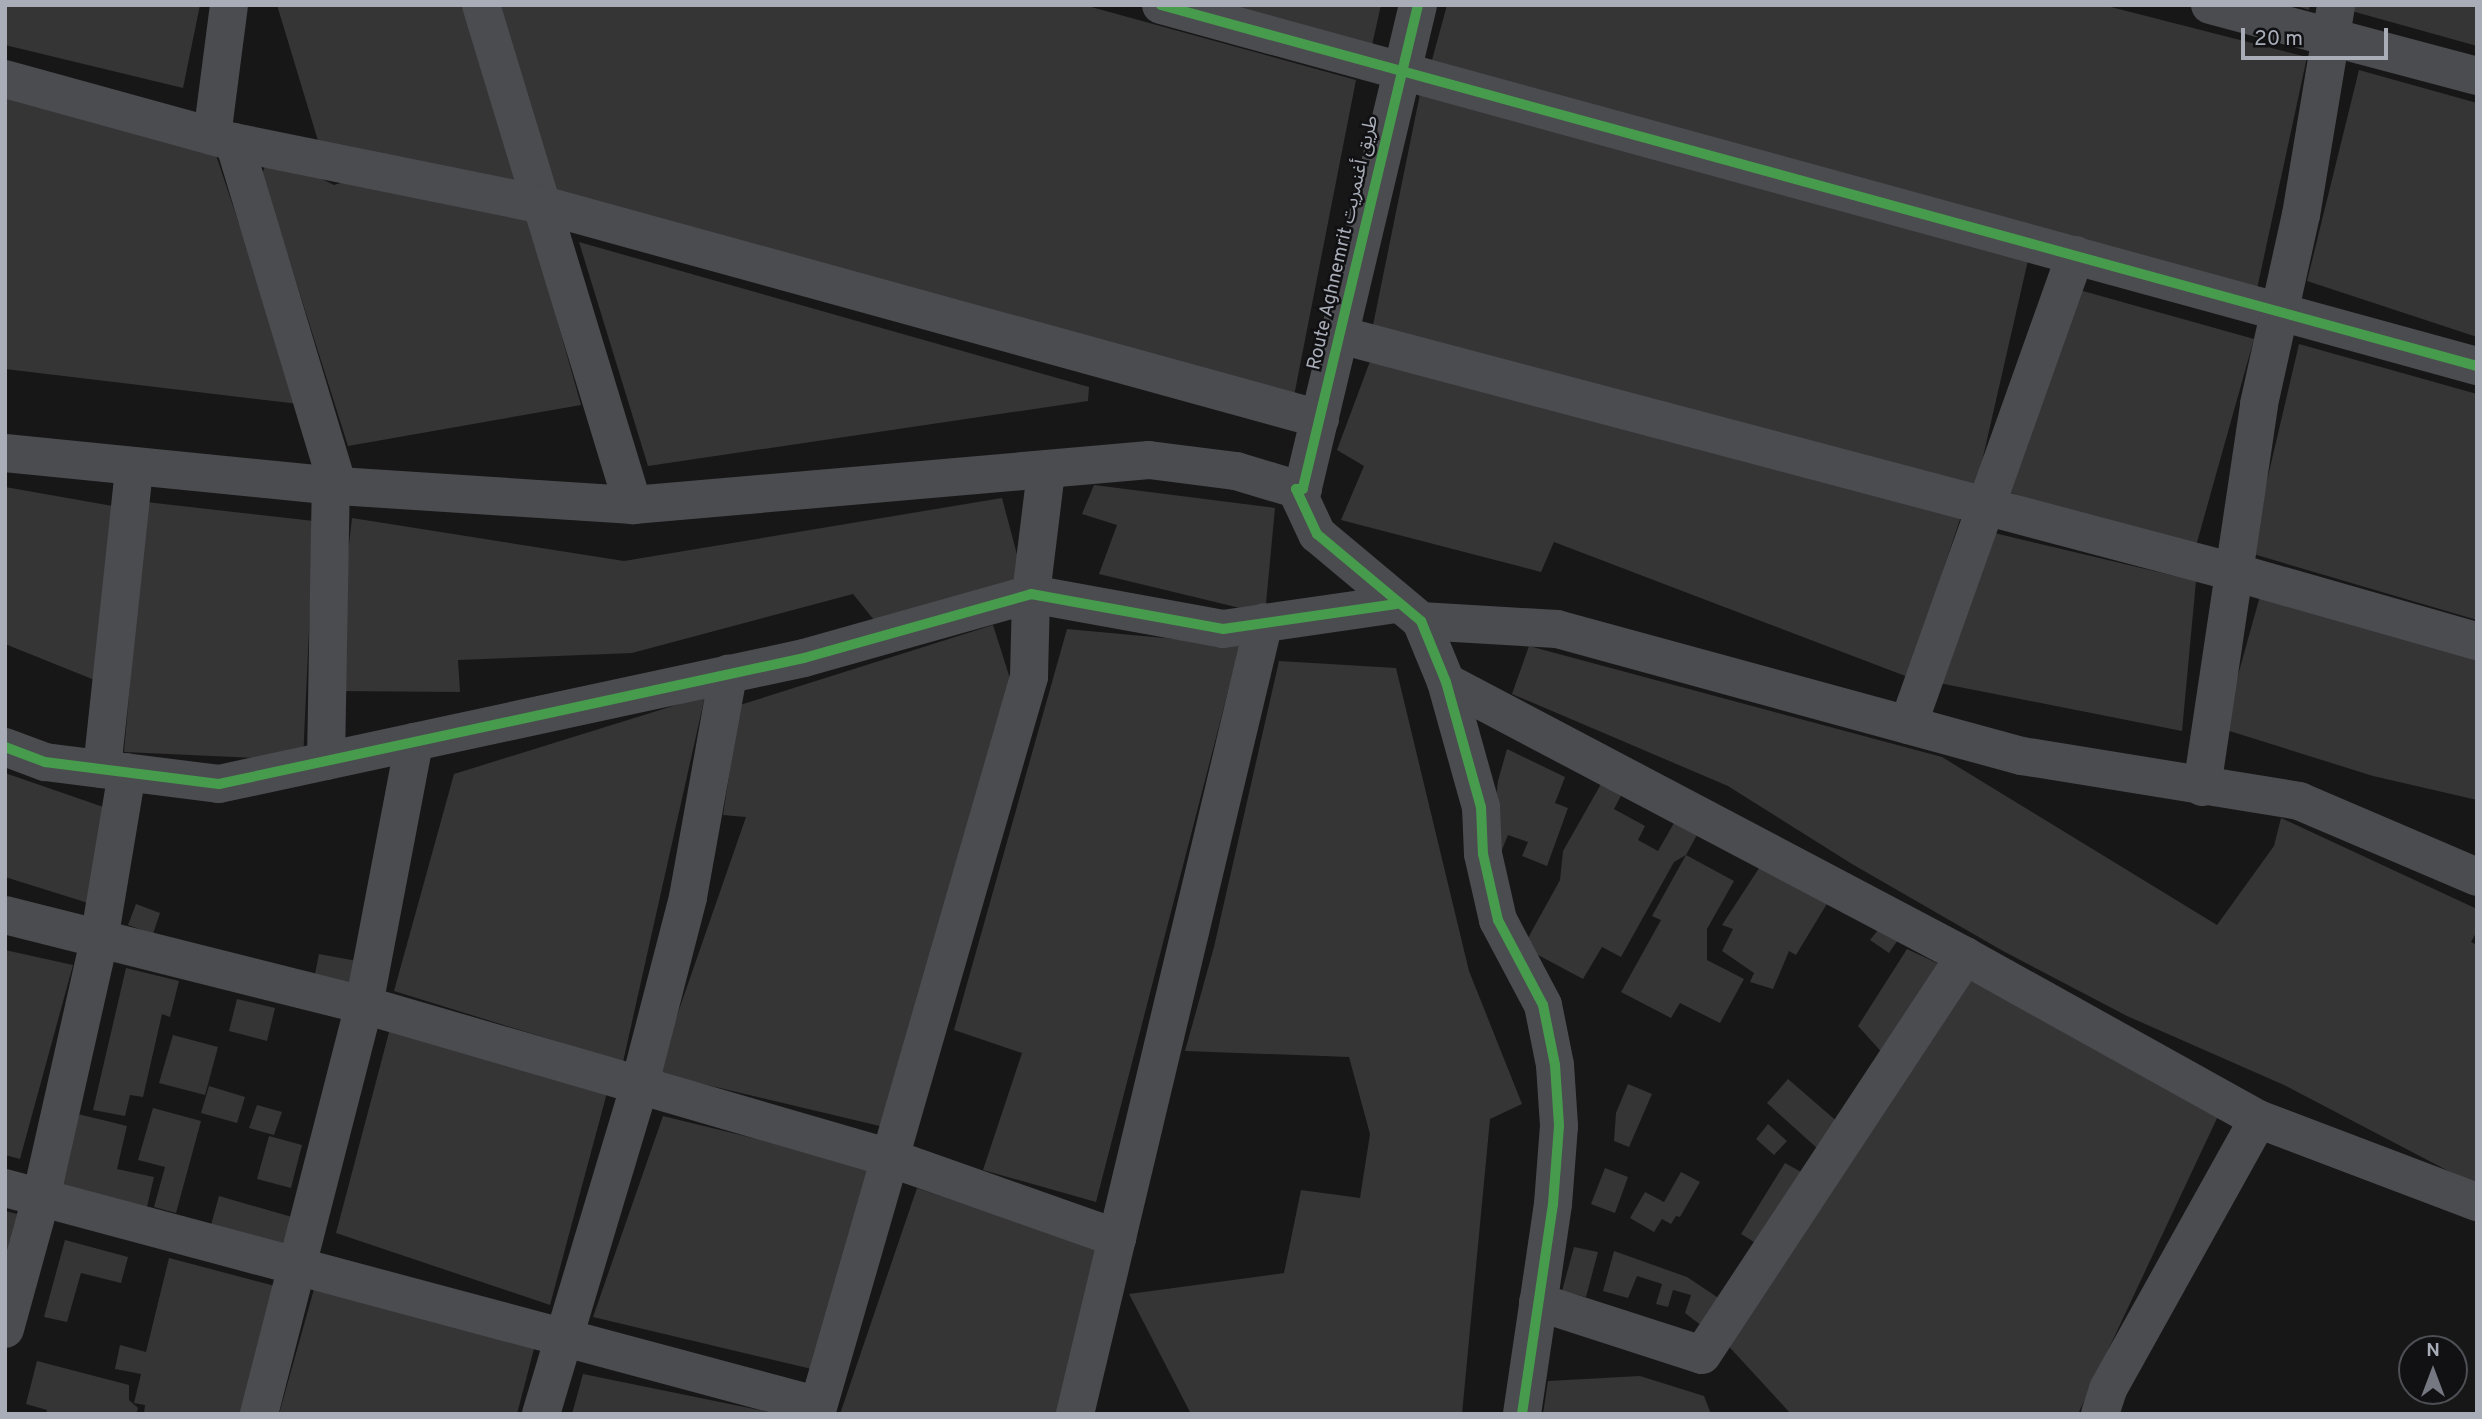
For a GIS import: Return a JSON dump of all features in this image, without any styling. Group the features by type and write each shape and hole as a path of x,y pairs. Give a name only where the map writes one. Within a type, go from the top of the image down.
{"street":[{"path":"229,5 223,139 335,486 326,761"},
{"path":"481,5 633,505"},
{"path":"1161,5 1402,75 2280,309 2477,366"},
{"name":"Route Aghnemrit طريق أغنمريت","path":"1299,489 1320,419 1419,5"},
{"path":"2210,5 2334,20 2477,76"},
{"path":"2202,787 2259,404 2280,309 2334,20"},
{"path":"5,79 223,139 543,205 1320,419"},
{"path":"1908,725 2075,255"},
{"path":"1340,335 2234,572 2477,641"},
{"path":"5,453 134,469 335,486 633,505 1149,460 1195,463 1299,489 1317,534 1409,612 1446,682 1481,807 1483,854 1498,920 1543,1005 1555,1065 1559,1126 1522,1414"},
{"path":"5,1329 23,1193 99,940 115,771 134,469"},
{"path":"816,1414 1030,677 1031,594 1046,471"},
{"path":"5,747 45,762 219,784 804,658 1031,594 1223,629 1264,622 1409,612 1557,629 2022,756 2299,801 2477,877"},
{"path":"1075,1414 1264,622"},
{"path":"541,1414 639,1087 688,897 729,674"},
{"path":"1446,682 1965,956 2258,1119 2477,1202"},
{"path":"259,1414 364,1005 414,742"},
{"path":"5,915 364,1005 890,1158 1117,1238"},
{"path":"1538,1302 1702,1355 1965,956"},
{"path":"2100,1414 2108,1389 2258,1119"},
{"path":"23,1193 295,1269 804,1402 806,1414"}],"building":[{"path":"5,5 200,5 183,88 5,45"},
{"path":"277,5 466,5 527,190 319,144"},
{"path":"498,5 1084,5 1356,80 1294,396 559,199"},
{"path":"1210,5 1381,5 1370,54"},
{"path":"1447,5 2103,5 2307,57 2257,289 1432,60"},
{"path":"2293,5 2310,5 2309,10"},
{"path":"2349,5 2477,5 2477,46 2348,10"},
{"path":"2359,70 2477,103 2477,337 2307,281"},
{"path":"1420,94 2029,256 1975,492 1370,340"},
{"path":"5,95 215,152 299,404 5,369"},
{"path":"270,154 334,185 371,174 526,209 581,405 348,446 262,174"},
{"path":"579,242 1089,387 1088,401 648,466"},
{"path":"2076,289 2254,339 2194,553 2000,489"},
{"path":"2299,344 2477,394 2477,620 2250,553"},
{"path":"1372,356 1963,510 1908,677 1554,542 1541,572 1341,520 1364,466 1337,450"},
{"path":"1094,485 1275,508 1265,614 1099,574 1117,525 1082,514"},
{"path":"5,487 113,506 97,681 5,644"},
{"path":"1002,498 1024,581 878,625 853,594 632,653 458,660 460,692 332,691 352,518 624,561"},
{"path":"146,502 314,521 303,760 124,752"},
{"path":"1982,530 2196,581 2182,731 1939,683"},
{"path":"2260,596 2477,658 2477,800 2373,776 2223,729"},
{"path":"993,625 1013,688 888,1128 657,1073 746,817 723,815 740,705"},
{"path":"1067,629 1240,645 1096,1202 983,1170 1022,1053 954,1030"},
{"path":"1529,646 1942,757 2217,925 2274,846 2281,818 2477,909 2477,931 2471,942 2477,945 2477,1186 2284,1085 2127,1016 2003,951 1852,864 1728,786 1512,694"},
{"path":"1279,661 1396,668 1469,971 1522,1104 1490,1119 1462,1414 1191,1414 1129,1294 1284,1273 1301,1190 1360,1198 1370,1134 1349,1057 1185,1051 1214,947"},
{"path":"705,696 623,1062 394,991 454,774"},
{"path":"1507,749 1565,777 1555,803 1568,808 1547,866 1522,856 1528,842 1508,835 1499,857 1490,850 1498,781"},
{"path":"5,773 112,810 88,903 5,877"},
{"path":"1605,777 1625,788 1614,809 1645,826 1638,840 1658,851 1674,823 1697,835 1686,855 1674,862 1621,957 1602,947 1583,979 1523,947 1560,880 1563,851"},
{"path":"1686,855 1734,881 1707,929 1707,960 1744,979 1720,1023 1680,1003 1671,1018 1621,992 1661,920 1652,916"},
{"path":"1763,862 1828,902 1796,955 1789,951 1773,989 1750,982 1754,973 1722,951 1733,929 1722,925"},
{"path":"136,904 160,913 153,934 128,925"},
{"path":"1882,925 1900,937 1889,953 1870,940"},
{"path":"1907,949 1941,965 1886,1057 1858,1026"},
{"path":"5,950 73,965 20,1159 5,1155"},
{"path":"319,954 357,961 351,991 313,984"},
{"path":"126,968 179,981 170,1017 162,1014 143,1097 130,1095 125,1116 93,1110"},
{"path":"1963,973 2219,1114 2078,1414 1791,1414 1722,1339"},
{"path":"237,999 275,1008 267,1041 229,1031"},
{"path":"392,1021 608,1089 550,1305 336,1233"},
{"path":"173,1035 218,1047 205,1095 159,1083"},
{"path":"1788,1079 1840,1124 1818,1149 1767,1103"},
{"path":"1628,1084 1652,1094 1629,1147 1614,1141 1616,1113"},
{"path":"209,1086 245,1097 237,1123 201,1113"},
{"path":"257,1105 282,1112 274,1135 249,1128"},
{"path":"153,1108 201,1121 176,1213 154,1207 165,1167 138,1160"},
{"path":"78,1114 127,1126 117,1169 154,1177 146,1211 60,1191"},
{"path":"663,1116 880,1169 816,1370 593,1317"},
{"path":"1768,1124 1787,1141 1774,1155 1756,1139"},
{"path":"269,1136 302,1145 291,1188 257,1179"},
{"path":"1785,1163 1803,1173 1759,1245 1741,1234"},
{"path":"1605,1168 1628,1177 1615,1213 1591,1204"},
{"path":"1681,1172 1700,1182 1680,1217 1676,1216 1671,1224 1662,1219 1654,1232 1630,1218 1645,1192 1664,1202"},
{"path":"917,1188 1096,1249 1062,1414 840,1414"},
{"path":"219,1196 292,1217 284,1245 211,1225"},
{"path":"5,1211 17,1214 6,1255 5,1255"},
{"path":"65,1240 128,1257 121,1283 81,1273 67,1322 44,1317"},
{"path":"1574,1247 1598,1252 1586,1297 1562,1291"},
{"path":"1614,1251 1687,1277 1720,1299 1702,1326 1685,1313 1691,1295 1673,1290 1668,1307 1656,1304 1662,1284 1637,1276 1628,1298 1603,1291"},
{"path":"169,1258 275,1286 242,1414 144,1414 145,1405 134,1403 141,1374 115,1369 120,1345 146,1352"},
{"path":"314,1289 536,1341 517,1414 279,1414"},
{"path":"37,1361 129,1385 129,1400 138,1408 136,1414 46,1414 47,1410 26,1404"},
{"path":"583,1374 774,1413 774,1414 572,1414"},
{"path":"1640,1376 1704,1396 1711,1414 1543,1414 1548,1381"}],"cycle path":[{"path":"1161,5 2477,366"},
{"path":"1418,5 1303,489 1296,489 1317,534 1421,621 1446,682 1481,807 1483,854 1498,920 1543,1005 1555,1065 1559,1126 1553,1204 1522,1414"},
{"path":"5,747 45,762 219,784 804,658 1031,594 1223,629 1396,604"}]}
